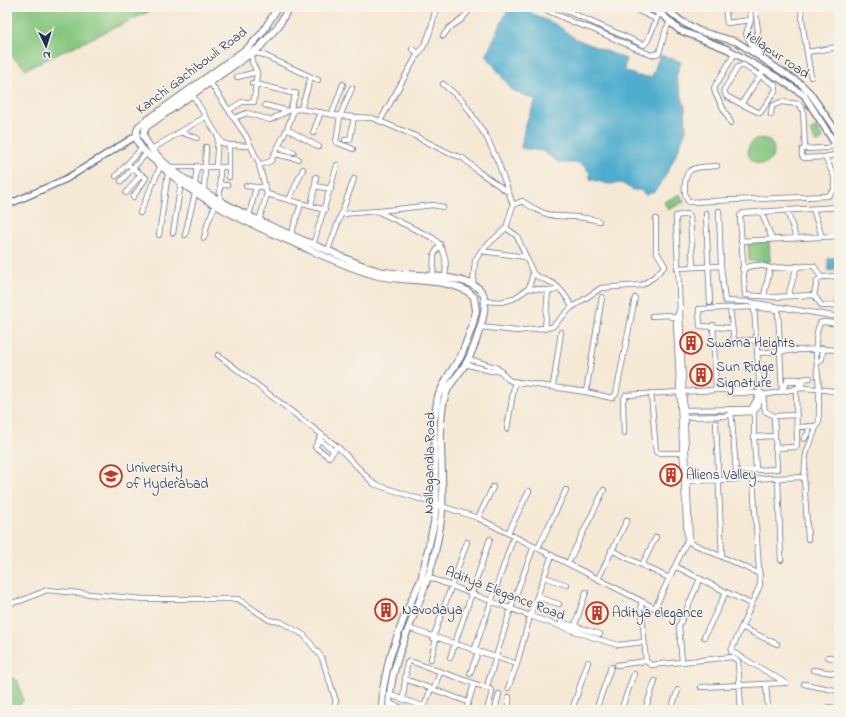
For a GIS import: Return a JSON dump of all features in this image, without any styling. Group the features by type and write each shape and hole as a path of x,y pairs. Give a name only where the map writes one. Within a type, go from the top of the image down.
{"main road":[{"name":"Kanchi Gachibowli Road","path":"143,133 146,128 192,94 249,47 262,33 278,7"},
{"name":"Kanchi Gachibowli Road","path":"136,136 139,126 260,47 276,29 289,7"},
{"name":"Nallagandla Road","path":"143,133 149,151 160,166 259,221 313,245 392,276 433,276 473,284"},
{"name":"Nallagandla Road","path":"136,136 142,148 149,151 194,193 249,224 344,265 392,276 452,285 471,294 476,302 472,327 462,354 448,376 438,396 435,408 436,505 431,535 421,580 406,612 389,660 383,689 382,710"},
{"path":"473,284 482,292 485,301"},
{"name":"Nallagandla Road","path":"389,710 393,674 408,628 428,577 443,506 441,420 444,398 448,389 467,362 480,327 485,301"}],"street":[{"path":"380,121 431,32 436,7"},
{"path":"443,36 449,28 461,20 472,7"},
{"path":"547,7 548,11 566,17 580,26 590,28 650,54 659,53 666,29 670,22"},
{"path":"558,7 644,45 647,42 659,13"},
{"path":"631,7 656,20"},
{"path":"648,7 659,13 679,30 735,53 804,95 838,148"},
{"name":"tellapur road","path":"664,7 699,31 737,42 761,56 810,93 839,135"},
{"path":"673,14 675,7"},
{"path":"725,7 727,23 751,20"},
{"path":"750,7 751,20 746,34 755,52"},
{"path":"755,7 758,31 754,39 761,56"},
{"path":"801,7 811,77"},
{"path":"808,52 839,48"},
{"path":"412,49 419,53"},
{"path":"229,110 242,102 254,102 254,83 257,72 252,64 252,53 267,57 318,80"},
{"path":"731,123 714,88 735,53"},
{"path":"743,65 776,87 763,112 757,113 741,104 726,96 724,90 738,67 743,65"},
{"path":"741,104 764,70"},
{"path":"237,76 257,72"},
{"path":"301,109 311,77"},
{"path":"208,80 229,110 251,146 259,165 267,194 259,221"},
{"path":"254,83 296,93 290,110 287,129 278,147 270,162 259,165"},
{"path":"332,114 343,84"},
{"path":"443,84 463,101 487,138 498,162 513,204 506,228 481,251 475,261 473,284"},
{"path":"352,88 340,116 336,143 353,149"},
{"path":"192,94 222,143 229,146 251,146"},
{"path":"771,115 772,106 781,102 799,104 803,110 805,148 802,150 804,158 825,157 839,154"},
{"path":"265,105 290,110 301,109 340,116 366,116 380,121 463,158 479,172 508,192"},
{"path":"234,118 247,113 270,120 290,110"},
{"path":"313,133 321,112"},
{"path":"121,182 149,151 205,117"},
{"path":"345,140 350,140 354,117"},
{"path":"287,129 319,148"},
{"path":"180,132 197,138"},
{"path":"7,204 66,179 136,136"},
{"path":"218,137 220,200"},
{"path":"229,146 229,176"},
{"path":"204,191 206,147"},
{"path":"278,147 294,152"},
{"path":"116,176 142,148"},
{"path":"805,148 838,148"},
{"path":"274,154 298,159"},
{"path":"717,166 697,168 688,173 685,197 689,202 828,196 834,190 834,176 825,157"},
{"path":"127,164 146,178 132,197"},
{"path":"313,245 331,190 337,165"},
{"path":"140,213 160,166"},
{"path":"158,235 169,170 197,166 229,167"},
{"path":"195,185 197,166"},
{"path":"289,200 303,168"},
{"path":"126,193 141,174"},
{"path":"311,206 316,177"},
{"path":"328,250 354,179"},
{"path":"173,233 182,183"},
{"path":"220,185 227,185"},
{"path":"246,186 265,187"},
{"path":"315,186 331,190"},
{"path":"249,216 256,187"},
{"path":"185,235 194,193"},
{"path":"267,194 324,210"},
{"path":"513,204 522,201 542,213 556,216 584,216 599,221"},
{"path":"291,235 301,204"},
{"path":"342,214 434,205 442,207"},
{"path":"204,238 208,222 215,206"},
{"path":"814,295 746,296 744,294 741,214 839,208"},
{"path":"814,209 822,237"},
{"path":"787,210 796,238"},
{"path":"378,211 423,232 440,244 447,263 445,278"},
{"path":"719,211 724,299 728,302 749,302 839,317"},
{"path":"761,212 772,239"},
{"path":"706,213 710,303"},
{"path":"689,538 682,453 676,217 688,214 690,216 693,267"},
{"path":"480,327 517,333 546,329 555,326 572,307 602,287 642,284 654,277 665,266 656,251 656,219"},
{"path":"506,228 517,236 533,273 539,278 554,284 567,297 572,307"},
{"path":"741,241 839,236"},
{"path":"433,276 434,255 440,244"},
{"path":"481,251 526,257"},
{"path":"742,269 759,265 770,268 814,266 822,277"},
{"path":"677,268 721,266"},
{"path":"788,296 797,266"},
{"path":"764,296 770,268"},
{"path":"529,288 533,273"},
{"path":"839,276 822,277 817,282 814,295 817,302 822,306 838,305 839,296"},
{"path":"485,301 501,302 513,299 520,292 529,288 548,290 558,289"},
{"path":"546,329 548,290"},
{"path":"586,392 602,297"},
{"path":"467,362 496,367 501,371 505,378 515,381 553,386 612,398 616,394 636,298"},
{"path":"754,307 757,353 765,411 774,416 797,415"},
{"path":"731,328 724,329 713,326 700,326 699,309 754,307 778,310 781,391"},
{"path":"730,308 731,328 734,341 756,340"},
{"path":"218,355 336,449 374,484 478,518 655,608 689,538 684,410 674,323 679,310"},
{"path":"652,316 670,315 671,317 676,317"},
{"path":"808,539 804,477 806,454 817,425 819,389 816,348 818,328 820,323 825,322 839,324"},
{"path":"713,326 716,390"},
{"path":"553,386 561,332"},
{"path":"757,353 780,350 795,351 816,348 839,350"},
{"path":"818,362 822,359 823,348"},
{"path":"799,388 802,379 810,378"},
{"path":"776,448 796,447 798,438 798,379 787,379"},
{"path":"507,429 515,381"},
{"path":"781,391 784,384 787,382 795,382"},
{"path":"624,433 624,397 629,394 753,388"},
{"path":"729,393 762,394 799,388 839,392"},
{"path":"651,393 656,452 682,453"},
{"path":"756,470 752,410 762,394"},
{"path":"684,410 752,410"},
{"path":"731,411 735,470 777,469 774,416"},
{"path":"684,417 726,416 731,411"},
{"path":"716,423 722,557"},
{"path":"798,427 807,428 817,425"},
{"path":"798,438 802,437 807,428"},
{"path":"804,439 809,432 807,428"},
{"path":"754,437 775,436"},
{"path":"320,437 314,446 328,457 336,449"},
{"path":"687,481 753,480 804,477"},
{"path":"778,478 781,560"},
{"path":"701,687 740,687 786,683 731,651 760,585 753,480"},
{"path":"478,518 493,487"},
{"path":"488,683 511,608 536,547 566,490"},
{"path":"568,563 604,490"},
{"path":"508,533 529,491"},
{"path":"598,578 627,520"},
{"path":"470,674 491,600 514,536"},
{"path":"642,565 656,537"},
{"path":"689,538 722,557 760,574"},
{"path":"450,658 490,539"},
{"path":"431,659 435,638 467,542"},
{"path":"611,550 669,578"},
{"path":"508,688 517,664 530,616 552,555"},
{"path":"675,566 751,604"},
{"name":"Aditya Elegance Road","path":"428,577 472,592 530,616 575,629 618,644 644,642"},
{"path":"544,577 566,585"},
{"path":"682,662 679,626 700,579"},
{"path":"7,604 23,600 47,590 142,599 238,599 269,620 281,622 304,635 312,644 322,658 327,669 336,701 334,707 324,710"},
{"path":"575,629 586,592"},
{"path":"704,637 726,592"},
{"path":"537,597 559,604"},
{"path":"641,602 646,660 651,665 732,656 738,661 741,710"},
{"path":"561,622 575,629 600,634"},
{"path":"741,627 777,644"},
{"path":"408,628 517,664"},
{"path":"828,657 839,659"},
{"path":"398,659 404,662"},
{"path":"617,665 646,660"},
{"path":"403,699 407,664 410,661 492,691 487,710"},
{"path":"572,710 588,662"},
{"path":"596,710 610,666"},
{"path":"813,670 839,674"},
{"path":"390,695 423,706 433,689 440,672"},
{"path":"621,710 634,674"},
{"path":"405,679 468,702"},
{"path":"645,710 655,681"},
{"path":"466,710 474,684"},
{"path":"766,684 768,710"},
{"path":"804,684 839,691"},
{"path":"671,710 678,690"},
{"path":"495,710 499,694"},
{"path":"508,697 509,710"},
{"path":"389,703 408,710"},
{"path":"829,707 839,709"},
{"path":"546,710 548,708 555,710"}],"green space":[{"path":"7,7 159,7 26,69 7,52"},
{"path":"816,127 823,139 816,143 810,131"},
{"path":"761,138 770,142 774,151 770,160 761,164 752,160 748,151 752,142"},
{"path":"680,194 684,202 668,210 664,202"},
{"path":"769,241 770,262 749,261 748,244"},
{"path":"7,675 18,681 23,700 18,708 7,708"}],"water":[{"path":"509,7 527,8 534,15 555,24 576,39 626,59 624,70 637,76 652,77 660,55 681,62 676,77 685,107 686,130 677,153 663,180 655,191 646,195 640,190 633,190 621,183 609,184 590,179 590,173 580,163 560,163 542,151 521,148 525,125 536,100 512,90 486,55"},
{"path":"828,258 836,258 836,261 839,261 839,264 836,265 837,270 828,271"}],"place":[{"name":"Swarna Heights","path":"691,343"},
{"name":"Sun Ridge Signature","path":"701,375"},
{"name":"Aliens Valley","path":"671,475"},
{"name":"University of Hyderabad","path":"111,476"},
{"name":"Navodaya","path":"386,610"},
{"name":"Aditya elegance","path":"597,613"}]}
